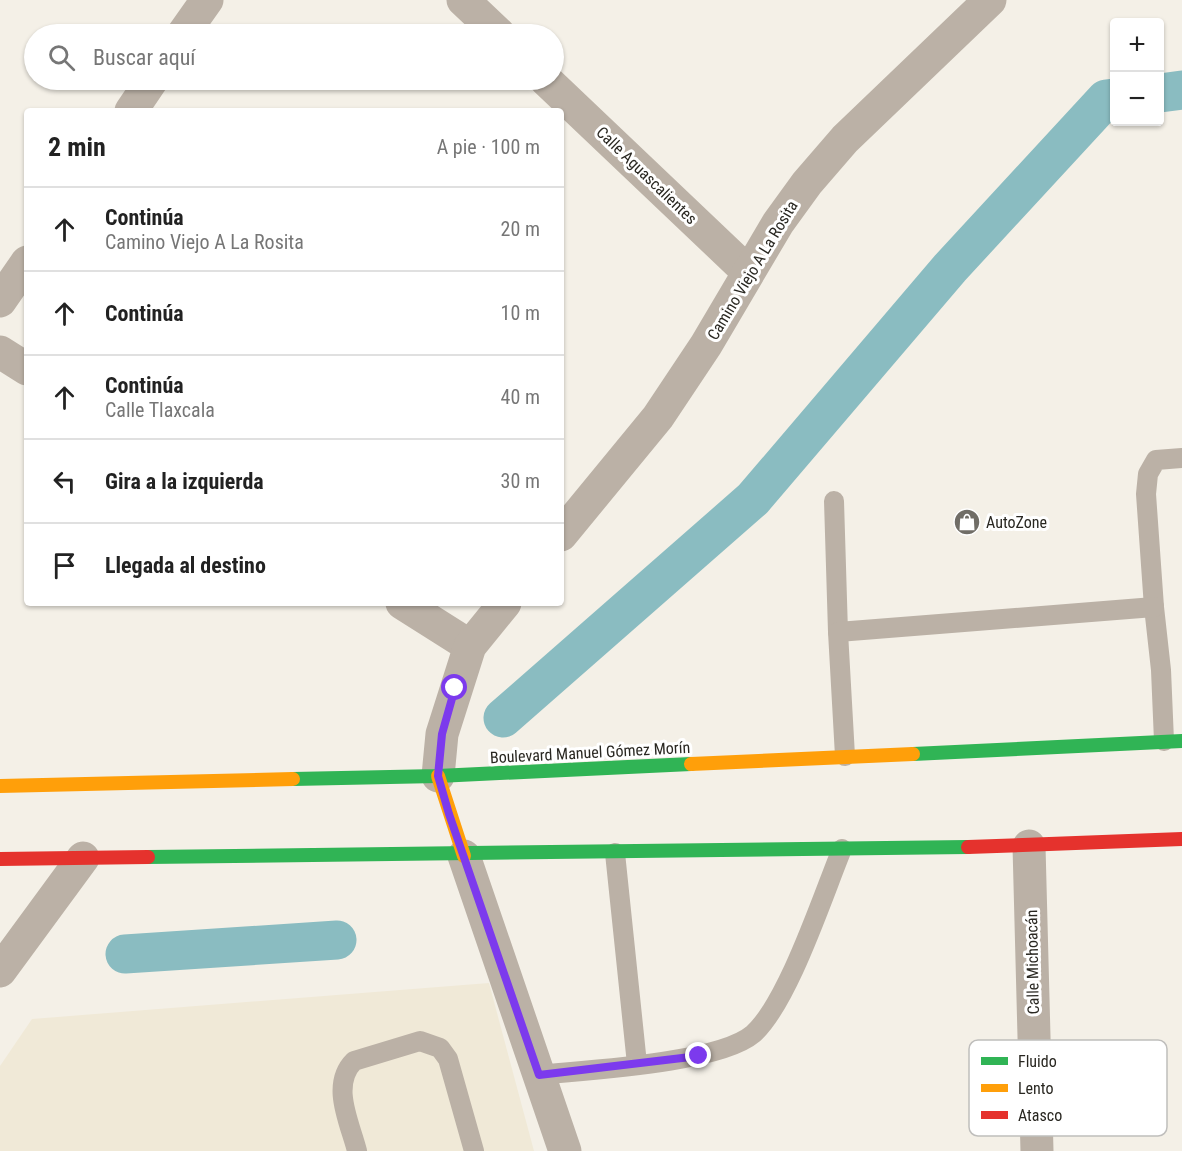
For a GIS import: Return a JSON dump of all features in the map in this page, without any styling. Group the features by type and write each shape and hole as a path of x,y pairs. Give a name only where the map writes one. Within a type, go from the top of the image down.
{"main road":[{"name":"Boulevard Manuel Gómez Morín","path":"0,786 438,776 1173,741"},
{"path":"438,776 465,856"},
{"path":"0,859 465,856 1029,846 1182,839"}],"street":[{"path":"190,24 207,0"},
{"path":"463,0 488,24"},
{"name":"Camino Viejo A La Rosita","path":"564,531 658,417 706,345 747,271 807,183 845,139 990,0"},
{"path":"133,108 145,90"},
{"name":"Calle Aguascalientes","path":"557,90 747,271"},
{"path":"0,301 24,266"},
{"path":"0,352 24,367"},
{"path":"407,606 470,646"},
{"path":"438,776 442,734 470,646 503,606"},
{"name":"Calle Michoacán","path":"1029,846 1033,1040"},
{"path":"465,856 565,1151"},
{"path":"0,971 83,858"},
{"name":"Calle Michoacán","path":"1036,1136 1036,1151"}],"lane":[{"path":"1173,741 1161,670 1154,606 1146,494 1148,474 1156,460 1164,457 1182,458"},
{"path":"834,501 845,756"},
{"path":"838,632 1154,606"},
{"path":"539,1075 699,1056 732,1046 752,1034 770,1014 786,982 842,849"},
{"path":"615,853 637,1064"},
{"path":"357,1151 342,1092 346,1069 354,1061 420,1041 440,1048 448,1059 474,1151"}],"shaded area":[{"path":"489,983 534,1151 0,1151 0,1066 32,1019"}],"waterway":[{"path":"1164,92 1182,90"},
{"path":"503,718 753,499 950,268 1106,99 1110,98"},
{"path":"125,954 337,940"}],"traffic: fast":[{"path":"913,754 1182,741"},
{"path":"293,779 438,776 691,764"},
{"path":"148,857 968,847"}],"traffic: slow":[{"path":"691,764 913,754"},
{"path":"438,776 464,856"},
{"path":"0,786 293,779"}],"traffic: jam":[{"path":"968,847 1182,839"},
{"path":"0,859 148,857"}],"place":[{"name":"AutoZone","path":"967,522"}],"route":[{"path":"455,688 442,734 438,776 539,1075 699,1056"}]}
